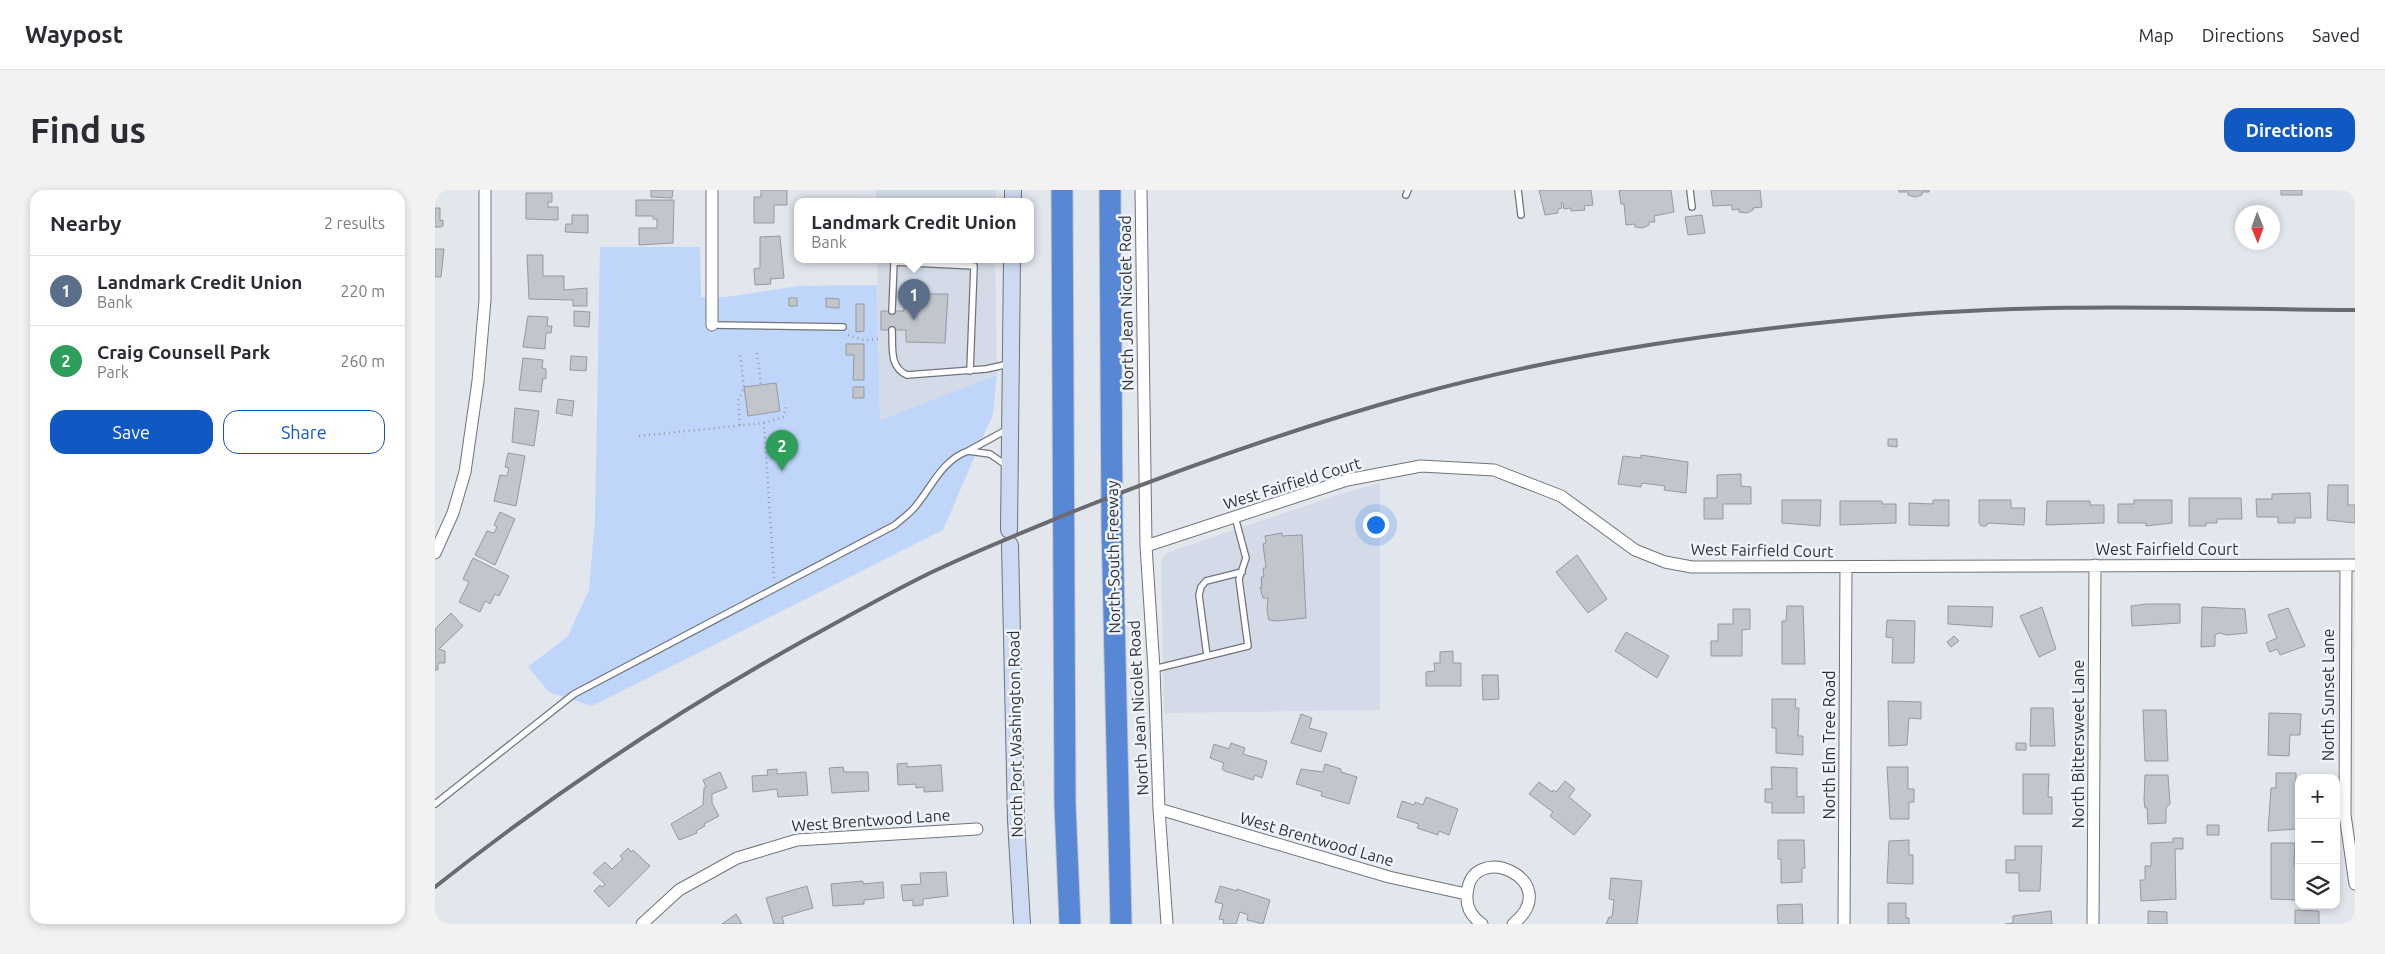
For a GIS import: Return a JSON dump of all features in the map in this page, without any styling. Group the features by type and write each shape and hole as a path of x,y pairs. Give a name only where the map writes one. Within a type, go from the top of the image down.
{"highway":[{"path":"1062,190 1065,804 1070,924"},
{"name":"North-South Freeway","path":"1110,190 1112,535 1121,924"}],"main road":[{"name":"North Port Washington Road","path":"1012,263 1009,537 1016,820 1022,924"}],"street":[{"path":"435,553 453,513 465,472 478,381 485,300 485,190"},
{"path":"712,190 712,326"},
{"name":"North Jean Nicolet Road","path":"1141,190 1146,546 1154,669 1159,809 1167,924"},
{"name":"West Fairfield Court","path":"1146,546 1347,480 1421,466 1494,470 1561,496 1635,550 1665,562 1692,567 2350,565"},
{"name":"North Bittersweet Lane","path":"2093,924 2095,565"},
{"name":"North Sunset Lane","path":"2350,565 2350,815 2355,884"},
{"name":"North Elm Tree Road","path":"1843,924 1846,566"},
{"name":"West Brentwood Lane","path":"1159,809 1389,877 1467,894"},
{"name":"West Brentwood Lane","path":"642,924 679,890 737,858 797,840 977,829"},
{"path":"1482,924 1470,913 1467,894 1469,883 1485,869 1495,866 1506,867 1516,872 1525,884 1529,900 1521,918 1513,924"}],"lane":[{"path":"1518,190 1521,215"},
{"path":"1690,190 1692,206"},
{"path":"892,311 894,263"},
{"path":"970,371 974,263"},
{"path":"712,326 843,327"},
{"path":"892,330 894,366 899,372 915,376 970,371 1011,363"},
{"path":"435,804 574,694 895,525 915,506 942,470 953,459 1010,428"},
{"path":"968,451 990,454 1009,467"},
{"path":"1154,669 1248,646 1239,579 1247,558 1235,517"},
{"path":"1207,656 1199,595 1201,587 1206,580 1242,572"}],"path":[{"path":"843,327 849,336 863,340 882,339 892,330"},
{"path":"740,353 744,387 738,401 740,424"},
{"path":"757,353 761,385"},
{"path":"639,436 740,424 765,423 784,418 786,406"},
{"path":"765,423 775,589"}],"shaded area":[{"path":"876,190 996,190 996,198 876,198"},
{"path":"600,247 700,247 701,297 726,297 799,286 877,285 880,420 997,375 993,414 943,530 592,706 549,692 528,667 568,636 589,590 595,521"},
{"path":"877,263 995,263 997,375 880,420"},
{"path":"1380,483 1380,710 1164,713 1161,564 1163,557 1169,552 1337,495"}],"building":[{"path":"651,190 673,190 672,198 651,197"},
{"path":"761,190 787,190 787,205 774,205 774,223 754,223 754,197 761,197"},
{"path":"1539,190 1591,190 1593,205 1584,206 1585,210 1571,211 1571,208 1564,209 1563,203 1561,203 1562,208 1558,209 1558,213 1545,215"},
{"path":"1671,190 1674,212 1654,216 1655,222 1649,222 1649,225 1643,228 1635,227 1635,224 1626,225 1624,204 1621,204 1619,191"},
{"path":"1711,190 1760,190 1762,207 1753,208 1753,210 1747,213 1739,212 1739,209 1732,210 1732,205 1713,206"},
{"path":"1899,190 1929,190 1929,192 1922,192 1922,195 1915,197 1908,195 1908,192 1899,192"},
{"path":"2281,190 2302,190 2302,195 2281,195"},
{"path":"526,193 552,193 552,202 548,202 548,207 558,207 558,220 526,219"},
{"path":"636,200 674,200 673,243 639,245 639,228 657,228 657,219 653,219 653,216 636,216"},
{"path":"435,208 440,208 440,221 443,220 443,226 435,227"},
{"path":"572,215 588,215 588,233 565,232 566,224 572,224"},
{"path":"1702,215 1705,233 1688,235 1685,217"},
{"path":"780,236 784,278 770,279 771,284 755,285 754,269 760,268 760,237"},
{"path":"435,249 444,249 441,277 435,277"},
{"path":"527,255 543,255 543,276 564,276 564,290 587,288 587,306 573,306 573,300 529,299"},
{"path":"916,294 948,294 945,343 906,342 906,330 881,330 881,311 904,311 904,307 913,307 913,296"},
{"path":"789,298 797,298 797,306 789,306"},
{"path":"826,298 839,299 839,308 826,307"},
{"path":"856,304 864,304 864,331 856,332"},
{"path":"574,311 590,312 589,327 574,326"},
{"path":"528,316 548,317 547,326 552,326 551,333 546,333 545,349 523,347"},
{"path":"846,344 864,344 864,380 853,380 854,355 846,355"},
{"path":"571,356 587,357 586,371 570,370"},
{"path":"523,358 543,360 542,368 546,369 546,379 543,378 541,392 519,390"},
{"path":"776,383 780,411 748,416 744,387"},
{"path":"853,387 864,387 864,398 853,398"},
{"path":"558,399 574,401 572,416 556,413"},
{"path":"515,408 539,411 534,446 512,442"},
{"path":"1888,439 1897,439 1897,447 1888,446"},
{"path":"508,453 525,456 516,506 494,501 500,475 507,476 509,468 505,467"},
{"path":"1641,455 1688,462 1686,493 1664,490 1665,486 1642,483 1641,487 1618,484 1623,456 1641,458"},
{"path":"1741,474 1741,486 1751,487 1751,504 1723,504 1723,519 1704,519 1704,498 1717,498 1717,475"},
{"path":"2328,485 2348,485 2348,505 2355,505 2355,523 2327,520"},
{"path":"2310,493 2311,518 2295,518 2295,523 2278,523 2278,517 2257,517 2256,499 2272,499 2272,494"},
{"path":"2189,498 2241,498 2242,519 2217,519 2217,523 2206,523 2206,526 2189,526"},
{"path":"1782,500 1821,500 1820,526 1782,523"},
{"path":"1933,500 1949,500 1949,526 1909,525 1909,503 1933,504"},
{"path":"1979,500 2011,500 2011,508 2025,508 2024,525 1988,523 1986,526 1981,526 1979,523"},
{"path":"2134,500 2172,500 2172,523 2146,526 2146,523 2118,523 2118,504 2134,504"},
{"path":"1840,501 1882,501 1882,504 1896,504 1896,523 1840,525"},
{"path":"2047,501 2090,501 2090,505 2104,505 2104,523 2046,525"},
{"path":"500,512 515,519 495,565 475,555 487,531 494,533 497,527 494,525"},
{"path":"1282,533 1282,536 1302,535 1306,618 1269,620 1267,610 1268,598 1263,598 1260,587 1262,588 1261,577 1264,577 1263,568 1266,568 1263,544 1266,543 1265,536"},
{"path":"1577,555 1607,599 1588,613 1556,572"},
{"path":"473,558 509,576 499,596 495,594 490,604 485,601 480,612 459,602 469,582 463,579"},
{"path":"2180,604 2180,623 2132,626 2131,606"},
{"path":"1787,606 1803,606 1805,664 1782,664 1782,621 1786,621"},
{"path":"1948,606 1993,607 1992,627 1948,624"},
{"path":"2042,607 2056,649 2039,657 2020,616"},
{"path":"2202,607 2245,609 2247,633 2227,635 2219,633 2215,635 2215,646 2201,647"},
{"path":"2288,608 2305,646 2280,655 2277,649 2270,652 2266,643 2277,638 2268,615"},
{"path":"1733,609 1750,609 1750,629 1742,630 1742,656 1711,656 1711,641 1718,641 1718,624 1733,624"},
{"path":"451,613 463,626 439,649 445,651 445,663 438,663 438,670 435,670 435,629"},
{"path":"1887,620 1915,621 1914,663 1892,663 1893,638 1886,637"},
{"path":"1626,632 1669,656 1657,678 1615,651"},
{"path":"1954,636 1959,641 1951,647 1947,642"},
{"path":"1453,651 1453,663 1461,663 1461,686 1426,686 1426,672 1435,671 1434,663 1440,663 1440,652"},
{"path":"1482,675 1498,675 1499,699 1483,700"},
{"path":"1772,699 1796,699 1795,708 1799,708 1798,736 1803,736 1803,755 1776,753 1776,728 1772,728"},
{"path":"1888,701 1921,702 1921,719 1909,718 1907,745 1889,746"},
{"path":"2031,708 2053,708 2055,746 2030,746"},
{"path":"2143,710 2166,710 2168,761 2145,761"},
{"path":"2269,713 2301,714 2300,735 2290,735 2289,756 2268,755"},
{"path":"1301,714 1312,718 1309,728 1327,733 1321,752 1291,743"},
{"path":"1231,743 1245,748 1243,754 1267,761 1262,778 1255,775 1253,780 1225,771 1222,769 1224,763 1210,758 1214,744 1229,749"},
{"path":"2016,743 2026,743 2026,750 2016,750"},
{"path":"907,763 907,767 941,765 943,791 924,792 924,787 916,788 916,784 898,785 897,764"},
{"path":"1325,764 1357,777 1349,804 1321,796 1322,792 1296,784 1301,769 1323,772"},
{"path":"843,767 844,772 868,772 869,791 832,793 829,768"},
{"path":"1771,767 1797,768 1797,797 1804,796 1804,813 1772,813 1772,803 1765,802 1765,789 1772,789"},
{"path":"1887,767 1908,767 1908,789 1914,789 1914,802 1909,802 1909,819 1890,819"},
{"path":"777,769 777,774 806,772 808,795 778,797 777,789 753,792 752,776 768,775 767,770"},
{"path":"720,772 727,788 712,794 712,803 719,816 704,824 705,826 696,831 697,833 679,840 671,824 703,805 704,788 706,787 703,780"},
{"path":"2276,773 2296,773 2295,829 2268,831 2271,788 2276,788"},
{"path":"2023,774 2049,774 2048,797 2052,797 2052,814 2023,814"},
{"path":"2145,775 2168,775 2170,804 2166,808 2166,823 2148,824 2147,808 2145,808 2144,800"},
{"path":"1565,781 1575,789 1569,797 1591,815 1574,835 1550,816 1553,812 1529,794 1539,782 1552,792 1553,790 1556,792"},
{"path":"1426,797 1458,809 1449,835 1439,831 1438,835 1417,828 1419,824 1397,817 1402,801 1414,805 1415,802 1423,805"},
{"path":"2207,825 2219,825 2219,835 2207,835"},
{"path":"2173,838 2183,838 2183,849 2175,849 2176,899 2141,901 2140,880 2145,880 2145,866 2151,866 2151,843 2173,842"},
{"path":"1778,840 1804,840 1805,868 1802,868 1802,882 1781,883 1781,859 1778,859"},
{"path":"1909,840 1909,855 1913,855 1913,884 1887,883 1889,841"},
{"path":"2271,843 2295,843 2295,900 2271,899"},
{"path":"2015,846 2042,846 2040,891 2019,891 2019,873 2006,873 2006,860 2015,860"},
{"path":"628,848 631,852 633,850 650,866 609,907 594,891 600,885 602,887 605,884 593,873 605,862 612,869 623,859 620,856"},
{"path":"946,872 948,896 923,899 923,905 913,906 913,900 903,901 901,885 921,884 920,873"},
{"path":"1611,878 1642,881 1637,924 1606,924 1609,917 1612,917 1614,900 1609,899"},
{"path":"863,881 863,884 883,882 884,898 864,900 864,904 833,906 831,884"},
{"path":"807,886 813,908 782,917 784,924 774,924 766,898"},
{"path":"1220,886 1237,891 1237,889 1270,900 1263,924 1247,920 1248,915 1240,912 1236,924 1223,924 1224,920 1219,919 1223,904 1215,902"},
{"path":"1888,903 1906,903 1906,918 1909,918 1909,924 1888,924"},
{"path":"1802,904 1803,924 1778,924 1777,905"},
{"path":"2295,910 2319,911 2319,924 2295,924"},
{"path":"2051,911 2052,924 2005,924 2013,923 2013,916"},
{"path":"2148,911 2167,912 2167,924 2148,924"},
{"path":"736,914 742,924 722,924"}],"railway":[{"path":"435,887 523,820 660,726 755,668 914,581 987,547 1123,492 1246,447 1372,407 1471,380 1587,356 1763,329 1881,317 1940,312 2058,308 2355,310"}],"place":[{"name":"Landmark Credit Union","path":"914,320"},
{"name":"Craig Counsell Park","path":"782,471"}]}
